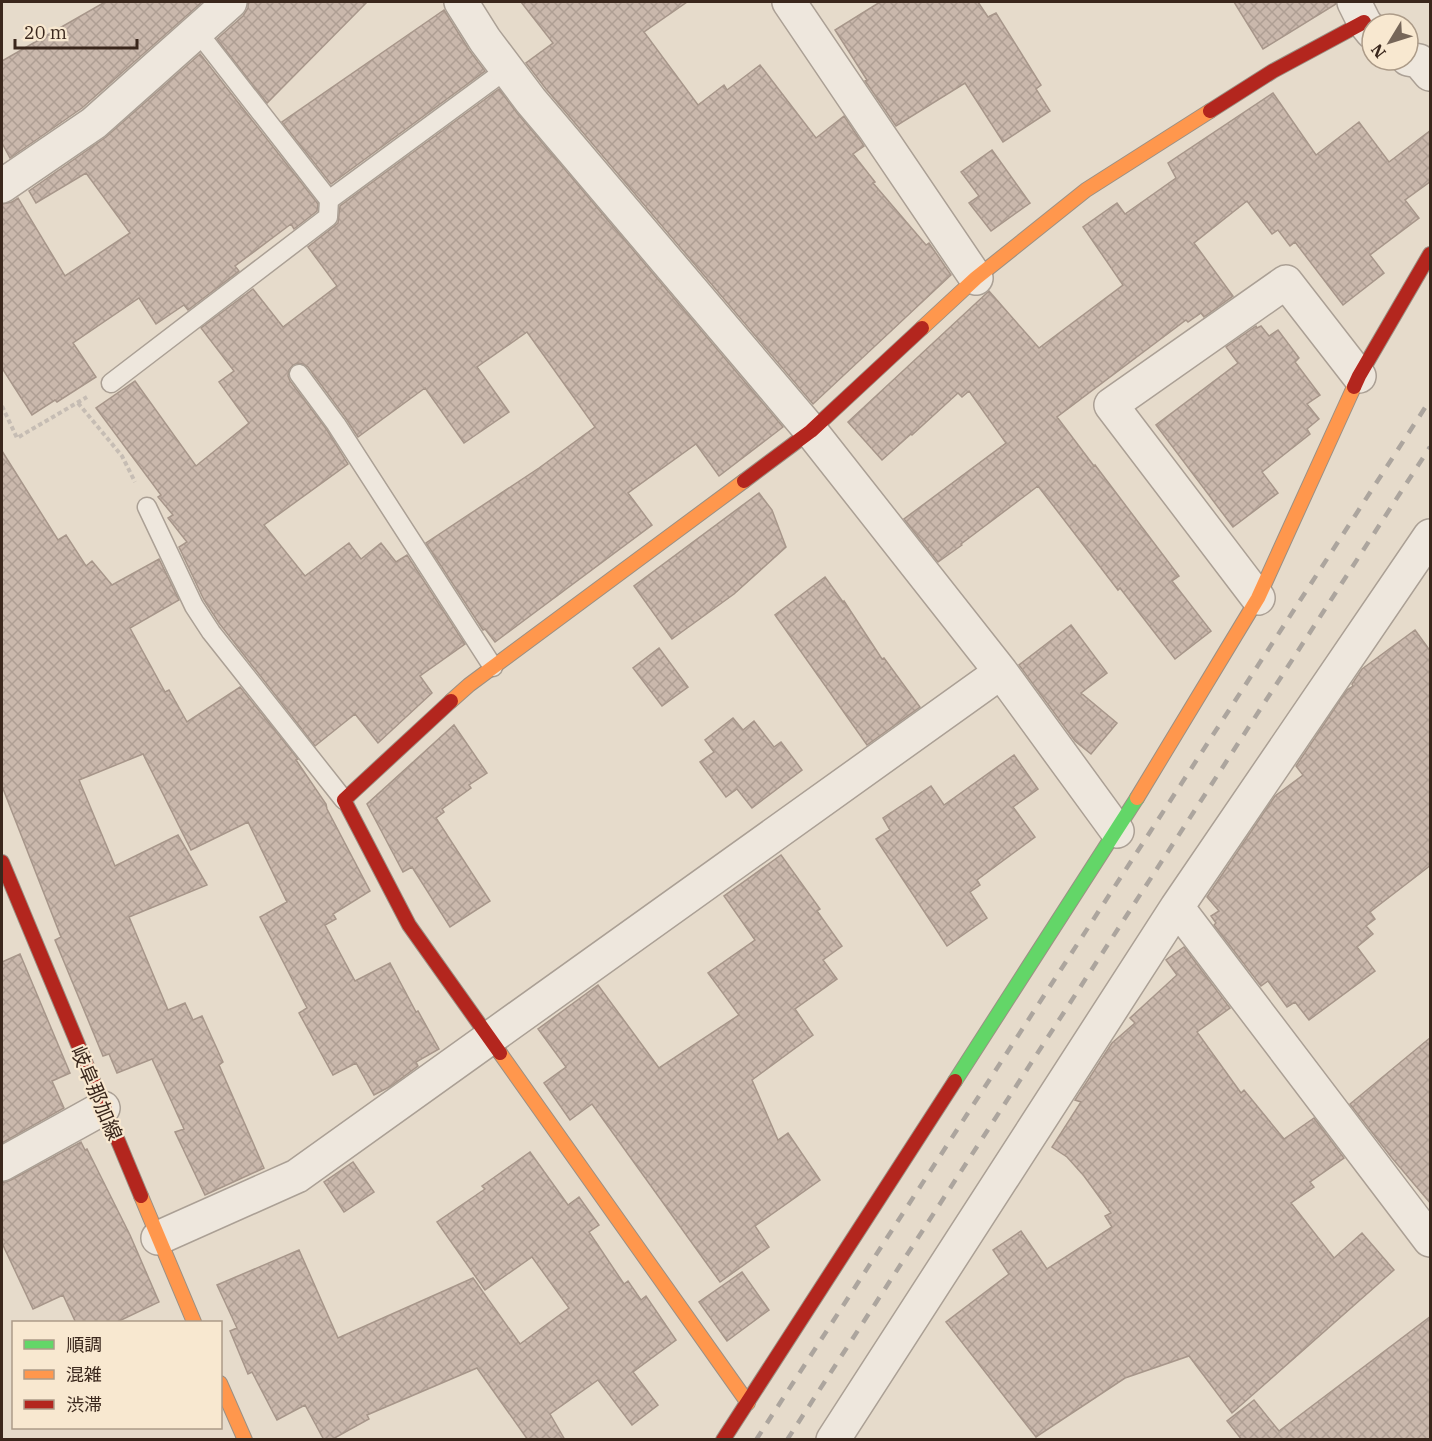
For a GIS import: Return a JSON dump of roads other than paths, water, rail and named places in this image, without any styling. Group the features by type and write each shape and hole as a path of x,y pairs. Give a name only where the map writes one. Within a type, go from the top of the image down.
{"street":[{"path":"2,186 94,123 230,2"},
{"path":"461,2 485,40 531,101 811,431 1001,672 1117,831"},
{"path":"789,2 976,278"},
{"path":"748,1403 409,925 344,800 469,685 811,431 976,278 1086,190 1273,71 1360,21"},
{"path":"1420,62 1431,74"},
{"path":"723,1440 1117,831 1258,598 1359,376 1431,254"},
{"path":"1258,598 1111,405 1286,282 1359,376"},
{"path":"833,1440 1177,907 1431,536"},
{"path":"158,1238 297,1176 1001,672"},
{"name":"岐阜那加線","path":"2,862 193,1321"},
{"path":"1177,907 1431,1240"},
{"path":"2,1164 103,1108"},
{"path":"222,1388 245,1440"}],"lane":[{"path":"111,383 328,217 329,200 197,31"},
{"path":"329,200 507,69"},
{"path":"299,374 336,424 493,667"},
{"path":"147,507 194,606 211,632 344,800"}],"railway":[{"path":"756,1440 1430,400"},
{"path":"787,1440 1430,447"}]}
